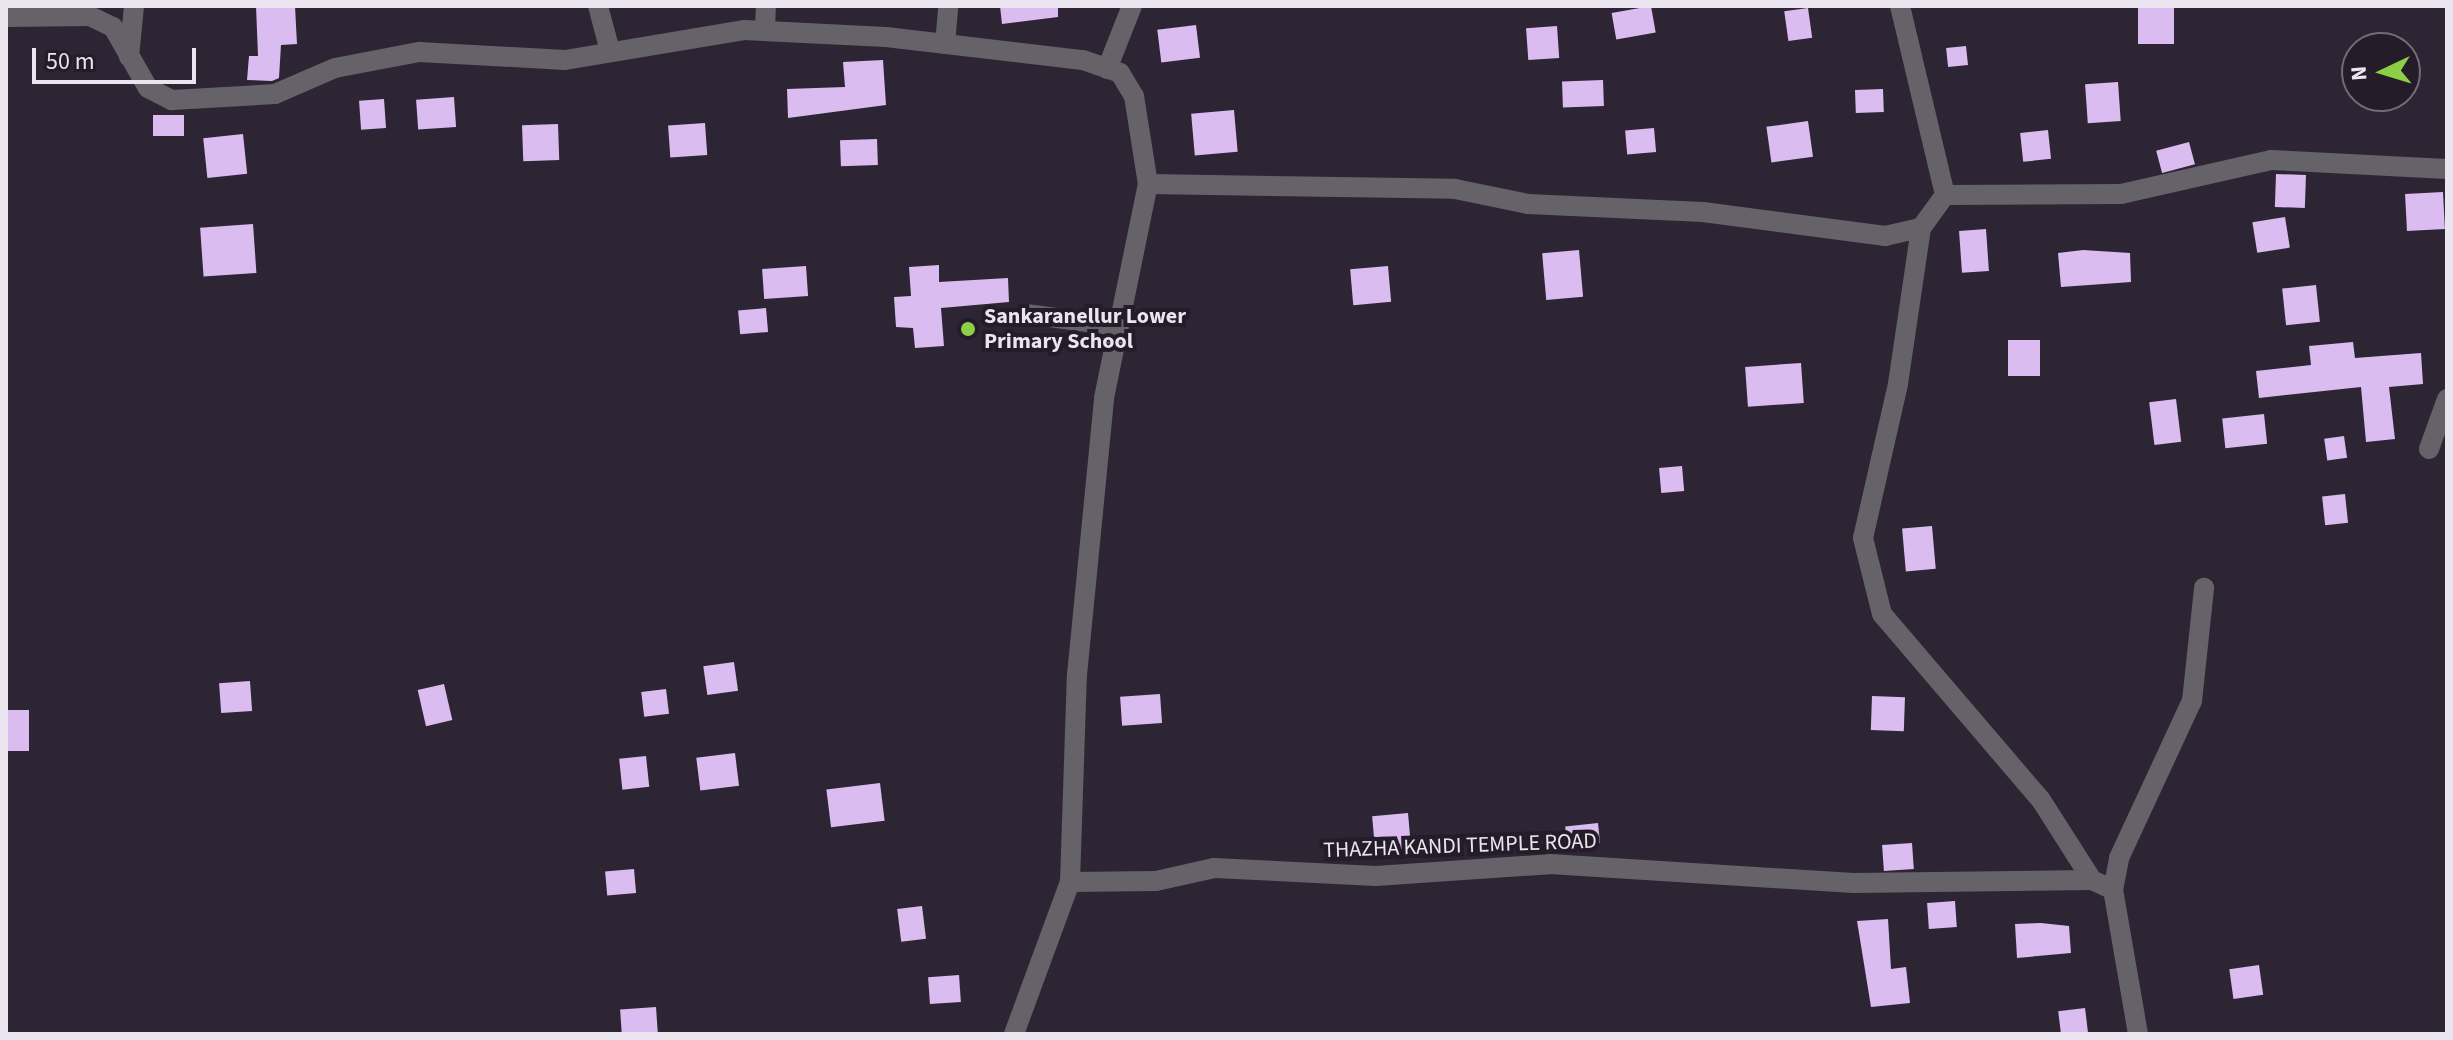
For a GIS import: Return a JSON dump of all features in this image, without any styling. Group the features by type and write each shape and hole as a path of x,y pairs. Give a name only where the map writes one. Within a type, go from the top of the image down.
{"street":[{"path":"129,57 134,6"},
{"path":"598,6 610,51"},
{"path":"765,31 766,6"},
{"path":"945,44 948,6"},
{"path":"1107,69 1132,6"},
{"path":"1900,6 1945,195 1921,228 1898,384 1863,538 1882,614 2041,800 2092,880 2113,890"},
{"path":"6,17 90,16 113,27 148,88 172,100 275,94 335,68 419,52 565,60 610,51 765,31 945,44 1120,73 1134,96 1148,184 1118,326 1077,675 1070,882 1014,1034"},
{"path":"1945,195 2121,194 2271,160 2447,169"},
{"path":"1148,184 1455,189 1528,204 1703,212 1885,236 1921,228"},
{"path":"1026,314 1118,326"},
{"path":"2429,449 2447,399"},
{"path":"2138,1034 2113,890 2119,858 2192,701 2204,588"},
{"name":"THAZHA KANDI TEMPLE ROAD","path":"1070,882 1156,881 1214,868 1376,876 1550,864 1853,883 2092,880"}],"building":[{"path":"256,6 295,6 297,44 281,45 279,78 272,81 247,80 249,56 258,56"},
{"path":"1000,6 1058,6 1058,17 1002,24"},
{"path":"1651,6 1656,33 1616,40 1612,13"},
{"path":"2138,6 2174,6 2174,44 2138,44"},
{"path":"1808,8 1812,38 1788,41 1784,11"},
{"path":"1196,25 1200,58 1161,63 1157,30"},
{"path":"1557,26 1559,58 1528,60 1526,28"},
{"path":"1966,46 1968,65 1948,67 1946,48"},
{"path":"883,60 886,105 788,118 787,89 845,87 843,62"},
{"path":"1603,80 1604,106 1563,107 1562,81"},
{"path":"2118,82 2121,121 2088,123 2085,84"},
{"path":"1883,89 1884,112 1856,113 1855,90"},
{"path":"454,97 456,127 418,130 416,100"},
{"path":"384,99 386,128 361,130 359,101"},
{"path":"1234,110 1238,152 1195,156 1191,114"},
{"path":"153,115 184,115 184,136 153,136"},
{"path":"1808,121 1813,157 1771,162 1766,127"},
{"path":"705,123 707,155 670,158 668,126"},
{"path":"558,124 559,160 523,161 522,125"},
{"path":"1654,128 1656,152 1627,154 1625,131"},
{"path":"2048,130 2051,159 2023,162 2020,133"},
{"path":"243,134 247,174 207,178 203,138"},
{"path":"877,139 878,165 841,166 840,140"},
{"path":"2189,142 2195,164 2162,173 2156,151"},
{"path":"2276,174 2306,175 2305,208 2275,207"},
{"path":"2443,192 2445,229 2407,231 2405,194"},
{"path":"2285,217 2290,248 2257,253 2252,222"},
{"path":"253,224 256,273 204,277 200,228"},
{"path":"1986,229 1989,271 1962,273 1959,231"},
{"path":"1579,250 1583,297 1546,300 1542,253"},
{"path":"2083,250 2130,253 2131,282 2061,287 2058,253"},
{"path":"939,265 939,282 1008,278 1009,302 941,308 944,346 915,348 913,328 896,327 894,297 911,296 909,267"},
{"path":"806,266 808,296 764,299 762,269"},
{"path":"1388,266 1391,302 1353,305 1350,269"},
{"path":"2316,285 2320,322 2286,325 2282,289"},
{"path":"766,308 768,332 740,334 738,310"},
{"path":"2008,340 2040,340 2040,376 2008,376"},
{"path":"2353,342 2355,358 2421,353 2423,384 2389,387 2395,439 2366,442 2361,387 2259,398 2256,371 2311,365 2309,346"},
{"path":"1801,363 1804,403 1748,407 1745,367"},
{"path":"2176,399 2181,442 2154,445 2149,402"},
{"path":"2264,414 2267,444 2225,448 2222,418"},
{"path":"2344,436 2347,458 2327,461 2324,439"},
{"path":"1682,466 1684,491 1661,493 1659,468"},
{"path":"2345,494 2348,523 2325,525 2322,496"},
{"path":"1932,526 1936,569 1906,571 1902,529"},
{"path":"734,662 738,691 707,695 703,666"},
{"path":"250,681 252,711 221,713 219,683"},
{"path":"444,684 452,720 426,726 418,690"},
{"path":"666,689 669,714 644,717 641,692"},
{"path":"1160,694 1162,723 1122,726 1120,697"},
{"path":"1872,696 1905,697 1904,731 1871,730"},
{"path":"6,710 29,710 29,751 6,751"},
{"path":"735,753 739,786 700,791 696,758"},
{"path":"646,756 649,787 622,790 619,759"},
{"path":"880,783 885,821 831,827 826,790"},
{"path":"1408,813 1411,849 1375,852 1372,816"},
{"path":"1598,823 1600,843 1567,846 1565,826"},
{"path":"1912,843 1914,869 1884,871 1882,845"},
{"path":"634,869 636,893 607,895 605,872"},
{"path":"1955,901 1957,927 1929,929 1927,903"},
{"path":"922,906 926,939 901,942 897,909"},
{"path":"1888,919 1891,969 1906,967 1910,1003 1871,1007 1857,921"},
{"path":"2015,924 2069,926 2071,953 2017,958"},
{"path":"2259,965 2263,995 2233,999 2229,969"},
{"path":"959,975 961,1002 930,1004 928,977"},
{"path":"656,1007 658,1033 622,1034 620,1010"},
{"path":"2085,1008 2088,1034 2061,1034 2058,1011"}],"place":[{"name":"Sankaranellur Lower Primary School","path":"968,329"}]}
